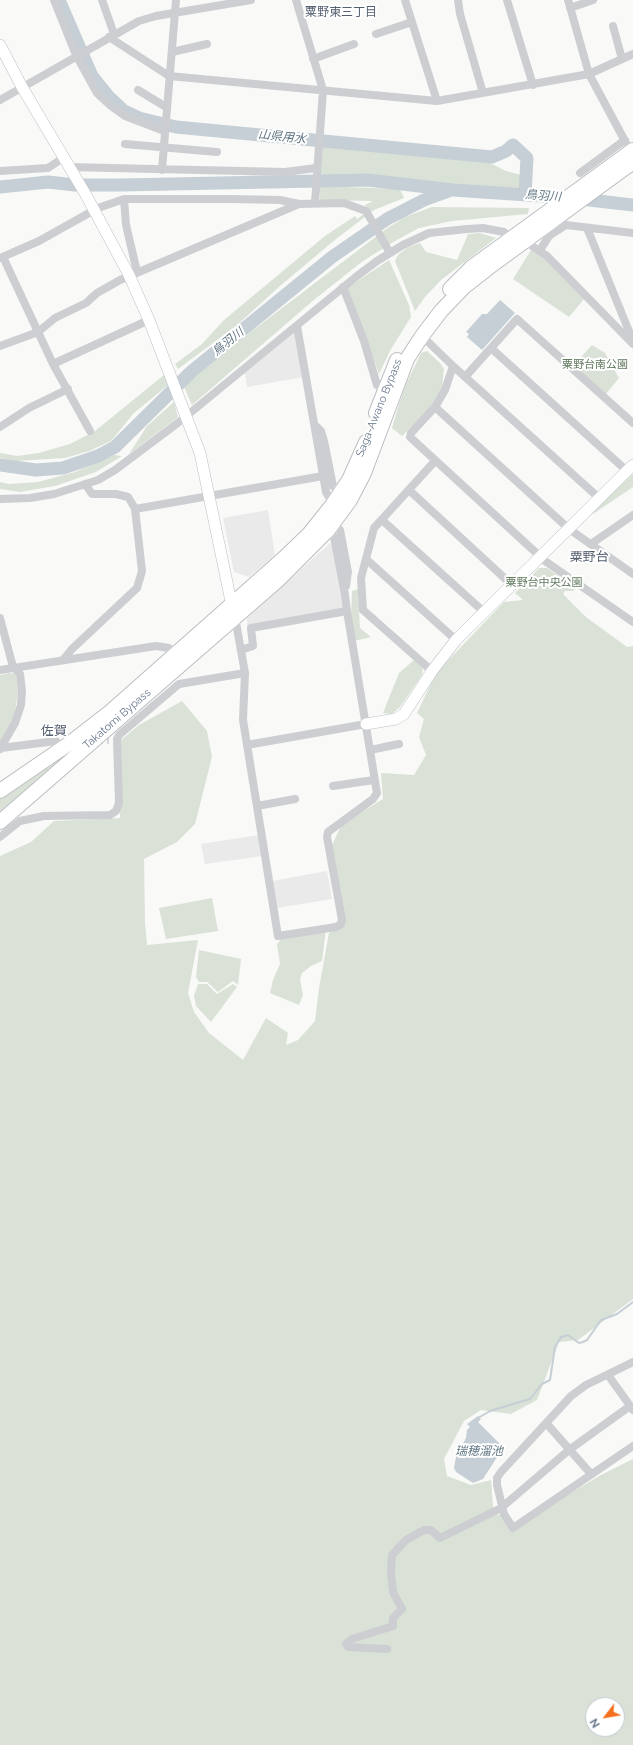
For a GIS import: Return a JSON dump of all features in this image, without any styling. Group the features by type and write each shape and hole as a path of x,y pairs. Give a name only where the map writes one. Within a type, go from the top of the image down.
{"highway":[{"name":"Saga-Awano Bypass","path":"233,611 309,534 333,504 352,474 364,447 384,390 406,344 435,304 472,267 526,227 585,177 628,144"},
{"name":"Saga-Awano Bypass","path":"233,611 277,581 334,530 364,473 407,359 441,311 464,287 633,162"},
{"name":"Takatomi Bypass","path":"0,791 70,743 110,712 174,654 233,611"},
{"name":"Takatomi Bypass","path":"0,822 233,611"}],"street":[{"path":"54,0 80,53 94,87 111,106 137,122 165,127"},
{"path":"102,0 112,36 169,76 437,101 589,74 633,54"},
{"path":"162,170 176,0"},
{"path":"0,100 80,53 139,21 213,3 248,0"},
{"path":"296,0 323,90 315,200"},
{"path":"405,0 437,101"},
{"path":"458,0 460,14 483,93"},
{"path":"507,0 533,85"},
{"path":"593,0 569,4 589,74 628,144"},
{"path":"376,34 412,22"},
{"path":"612,26 622,59"},
{"path":"0,44 22,87 67,166 133,274"},
{"path":"172,52 207,44"},
{"path":"313,59 354,44"},
{"path":"138,90 166,107"},
{"path":"125,144 217,152"},
{"path":"0,171 67,166 162,170 285,172 316,171"},
{"path":"90,431 53,364 2,258 38,241 94,211 124,199 280,200 299,204"},
{"path":"124,199 133,274 200,453 209,496 246,674 243,720 278,936 336,927 340,924 342,920 327,837 328,832 376,796 366,724 347,611 346,595 334,537 334,530"},
{"path":"0,346 38,332 55,318 86,304 97,293 133,274 299,204 315,200 344,203 366,211 389,250"},
{"path":"540,250 549,236 566,225 633,233"},
{"path":"0,499 30,498 54,494 104,476 133,458 186,413 297,326 389,250 429,233 467,228 483,228 504,232"},
{"path":"587,228 633,341"},
{"path":"532,246 540,250 633,344"},
{"path":"343,288 364,341 377,385 384,390"},
{"path":"465,377 517,319 633,423"},
{"path":"53,364 149,320"},
{"path":"297,326 326,492 333,504"},
{"path":"422,336 465,377 599,498"},
{"path":"247,744 396,719 404,714 432,671 456,640 630,468 491,348"},
{"path":"453,366 445,390 435,407 411,433 410,437 541,557 633,622"},
{"path":"0,427 29,408 68,389"},
{"path":"435,407 569,529 633,574"},
{"path":"315,425 321,431 324,441 333,486"},
{"path":"432,671 363,610 361,578 374,528 435,461"},
{"path":"135,509 323,476"},
{"path":"64,660 72,649 136,588 142,571 135,509 128,497 116,494 92,494 85,484"},
{"path":"409,490 512,585"},
{"path":"591,544 633,516"},
{"path":"382,520 484,612"},
{"path":"626,521 633,526"},
{"path":"366,559 456,640"},
{"path":"241,650 253,646 251,628 347,611"},
{"path":"0,618 13,667 20,674 21,705 15,723 0,748"},
{"path":"0,670 156,646 169,648 174,654"},
{"path":"0,837 20,821 44,816 110,815 116,811 119,803 113,739 179,684 246,674"},
{"path":"0,748 56,741"},
{"path":"370,750 399,744"},
{"path":"333,786 374,780"},
{"path":"257,806 295,799"},
{"path":"633,1362 586,1385 571,1396 546,1424 526,1443 497,1478 501,1508 513,1528 633,1446"},
{"path":"387,1649 348,1647 346,1644 352,1639 393,1626 393,1618 402,1608 393,1592 390,1572 392,1555 411,1536 424,1530 431,1530 440,1538 501,1508 569,1450 631,1408 608,1375"},
{"path":"546,1424 591,1474"}],"shaded area":[{"path":"296,331 304,377 247,387 245,373"},
{"path":"268,510 275,555 249,577 234,572 223,518"},
{"path":"330,543 332,546 343,608 338,612 247,626 247,618"},
{"path":"259,835 263,856 205,864 201,844"},
{"path":"327,871 332,899 277,908 272,881"}],"green space":[{"path":"323,147 486,161 506,171 521,175 520,188 474,189 320,179"},
{"path":"320,186 400,189 404,198 374,210 336,239 280,286 236,326 178,369 175,364 202,344 224,320 325,236 355,216 357,219 368,211 365,205 373,201 320,200"},
{"path":"432,207 529,208 528,214 452,221 419,228 395,241 363,261 315,299 192,405 184,387 194,375 386,229 405,217"},
{"path":"480,233 496,238 441,280 425,297 415,311 395,261 398,255 407,248 420,243 426,252 457,260 468,234"},
{"path":"531,250 546,259 584,299 569,317 513,279"},
{"path":"389,260 409,305 411,317 391,349 379,374 347,288"},
{"name":"粟野台南公園","path":"592,345 605,353 619,378 606,394 573,366"},
{"path":"427,351 441,364 444,369 442,388 429,409 402,436 392,428 399,404 407,382 421,353"},
{"path":"164,375 168,385 134,413 111,441 89,451 65,458 16,461 0,458 0,453 17,456 39,453 70,444 95,431"},
{"path":"174,402 178,417 129,454 147,426"},
{"path":"114,455 122,456 96,472 55,486 20,492 0,489 0,482 9,484 38,482 75,472"},
{"path":"633,474 633,487 593,514 592,512"},
{"name":"粟野台中央公園","path":"539,568 547,568 576,588 573,591 565,591 563,594 586,617 627,647 633,646 633,1299 578,1340 559,1342 537,1400 511,1414 481,1410 464,1421 444,1459 447,1476 471,1485 491,1480 493,1506 496,1514 501,1515 513,1531 554,1503 601,1475 633,1459 633,1745 0,1745 0,856 31,842 54,821 120,818 121,740 139,725 182,701 207,731 212,757 195,824 177,842 144,859 147,945 198,940 188,993 194,1012 209,1033 243,1060 266,1018 288,1033 286,1045 298,1040 315,1021 319,988 329,933 341,926 332,845 342,824 383,799 381,773 414,775 426,755 419,737 424,719 417,713 436,673 504,602 523,600 515,593"},
{"path":"358,589 360,628 371,637 354,641 351,617 352,591"},
{"path":"414,660 423,667 422,675 400,707 392,714 383,713 399,673"},
{"path":"9,673 16,674 18,691 15,713 5,739 0,743 0,675"},
{"path":"81,740 83,743 0,814 0,796"},
{"path":"212,898 218,931 166,939 159,908"},
{"path":"326,929 322,961 311,966 302,973 300,979 303,995 299,1005 270,993 273,980 280,964 277,944 281,939"},
{"path":"199,950 241,959 238,985 233,981 218,992 207,982 199,982 196,977"},
{"path":"198,984 207,984 217,994 233,984 237,987 211,1022 196,1006 194,996"}],"water":[{"path":"500,300 515,313 482,350 467,337 469,334 466,332 482,314 487,314"},
{"name":"瑞穂溜池","path":"478,1416 481,1419 478,1422 500,1444 501,1451 483,1479 473,1483 456,1472 454,1468 456,1457 466,1438 467,1430 470,1427 467,1424"}],"waterway":[{"name":"山県用水","path":"59,0 92,76 109,97 124,111 139,118 176,127 492,157 506,151 513,145 527,158 525,195"},
{"name":"鳥羽川","path":"0,187 48,182 75,185 121,185 368,180 453,190 572,198 633,205"},
{"name":"鳥羽川","path":"0,465 36,470 63,468 98,456 115,447 192,371 332,257 387,219 424,200 449,191"},
{"path":"478,1418 490,1411 530,1399 542,1384 550,1380 555,1347 561,1337 568,1335 579,1343 583,1342 587,1340 601,1320 617,1314 633,1302"}],"tunnel":[{"path":"95,740 109,740"}],"district":[{"name":"粟野東三丁目","path":"341,12"},
{"name":"粟野台","path":"589,557"},
{"name":"佐賀","path":"54,731"}]}
